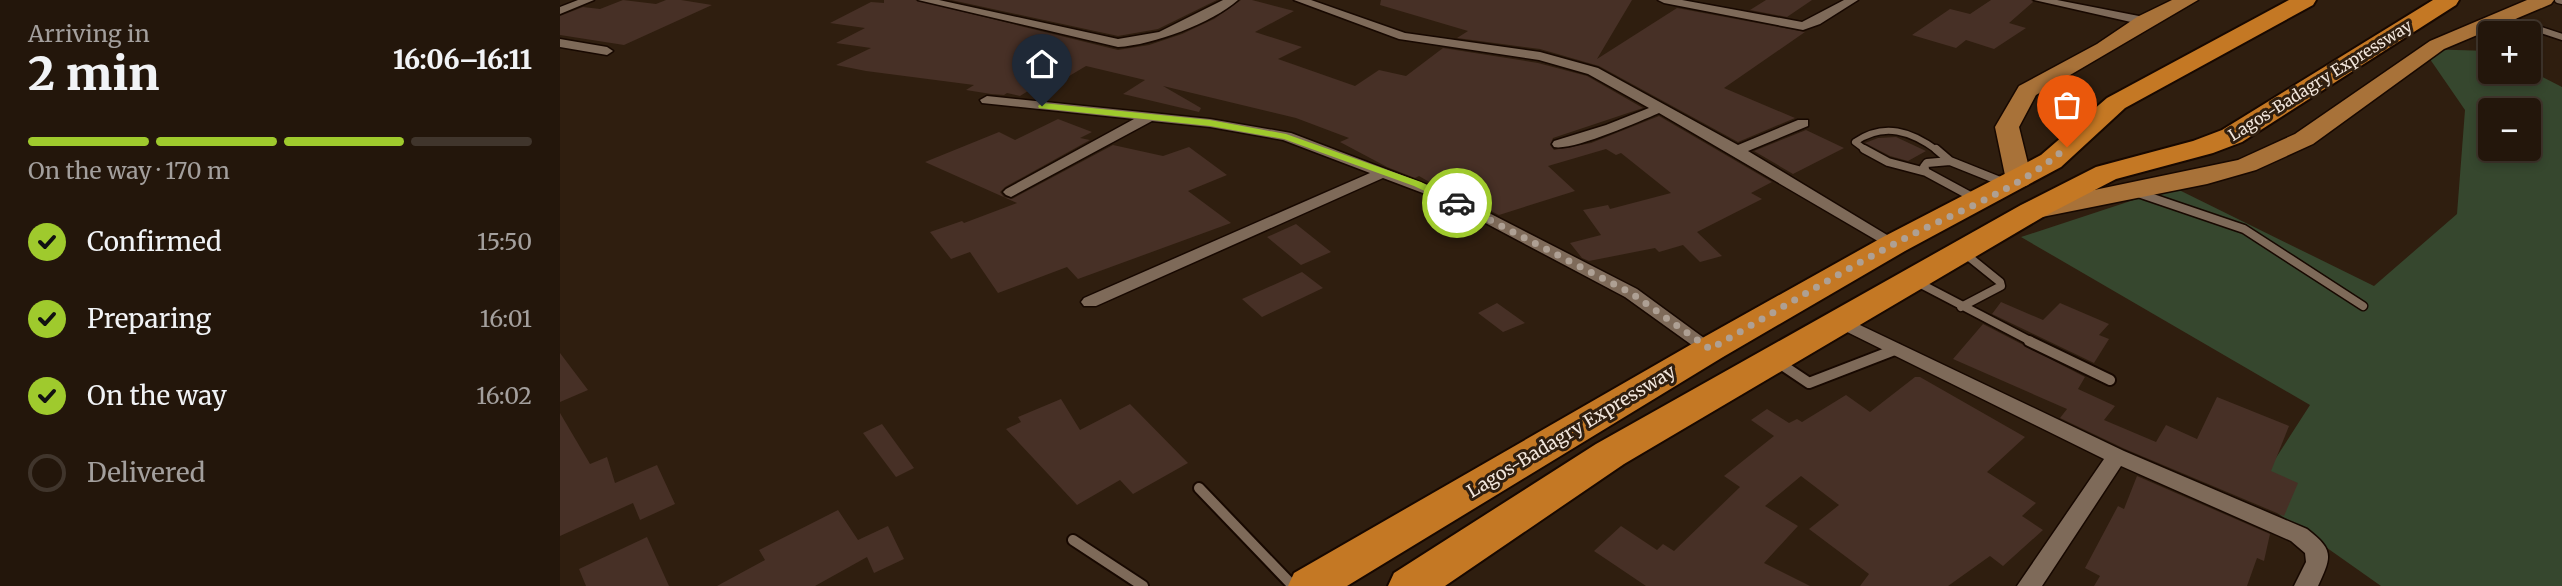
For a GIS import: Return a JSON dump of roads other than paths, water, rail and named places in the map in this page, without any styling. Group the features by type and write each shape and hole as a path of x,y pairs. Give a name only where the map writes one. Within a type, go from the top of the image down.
{"highway":[{"name":"Lagos-Badagry Expressway","path":"1310,586 1710,349 1894,244 2014,183 2051,161 2116,103 2305,0"},
{"name":"Lagos-Badagry Expressway","path":"1410,586 1610,454 1961,251 2106,173 2203,147 2232,136 2448,0"}],"main road":[{"path":"2014,183 2007,127 2027,91 2104,48 2144,21 2188,0"},
{"name":"Lagos-Badagry Expressway","path":"2032,211 2207,176 2247,165 2304,139 2404,66 2437,46 2544,0"}],"street":[{"path":"560,11 588,0"},
{"path":"924,0 1118,43 1135,43 1152,39 1233,0"},
{"path":"1300,0 1403,36 1540,56 1593,71 1737,150 1894,244"},
{"path":"1664,0 1803,26 1852,0"},
{"path":"2040,0 2144,21"},
{"path":"560,43 607,51"},
{"path":"987,100 1210,123 1286,136 1449,198 1631,293 1710,349"},
{"path":"1559,144 1611,128 1660,108"},
{"path":"1012,192 1147,118"},
{"path":"1737,150 1803,123"},
{"path":"1090,302 1381,173"},
{"path":"1841,322 2117,456 2299,536 2316,549 2318,562 2306,586"},
{"path":"2029,586 2117,456"}],"lane":[{"path":"2505,18 2562,37"},
{"path":"1950,161 1942,152 1899,131 1876,130 1855,142 1863,149 1903,168 1926,172 1979,201"},
{"path":"1926,172 1924,167 1927,163 1950,161 2014,183"},
{"path":"2130,190 2244,229 2363,306"},
{"path":"1961,251 2000,282 2001,286 1961,307"},
{"path":"1913,280 1961,307 2110,380"},
{"path":"1774,360 1809,383 1896,349"},
{"path":"1199,488 1293,586"},
{"path":"1073,540 1143,586"}]}
